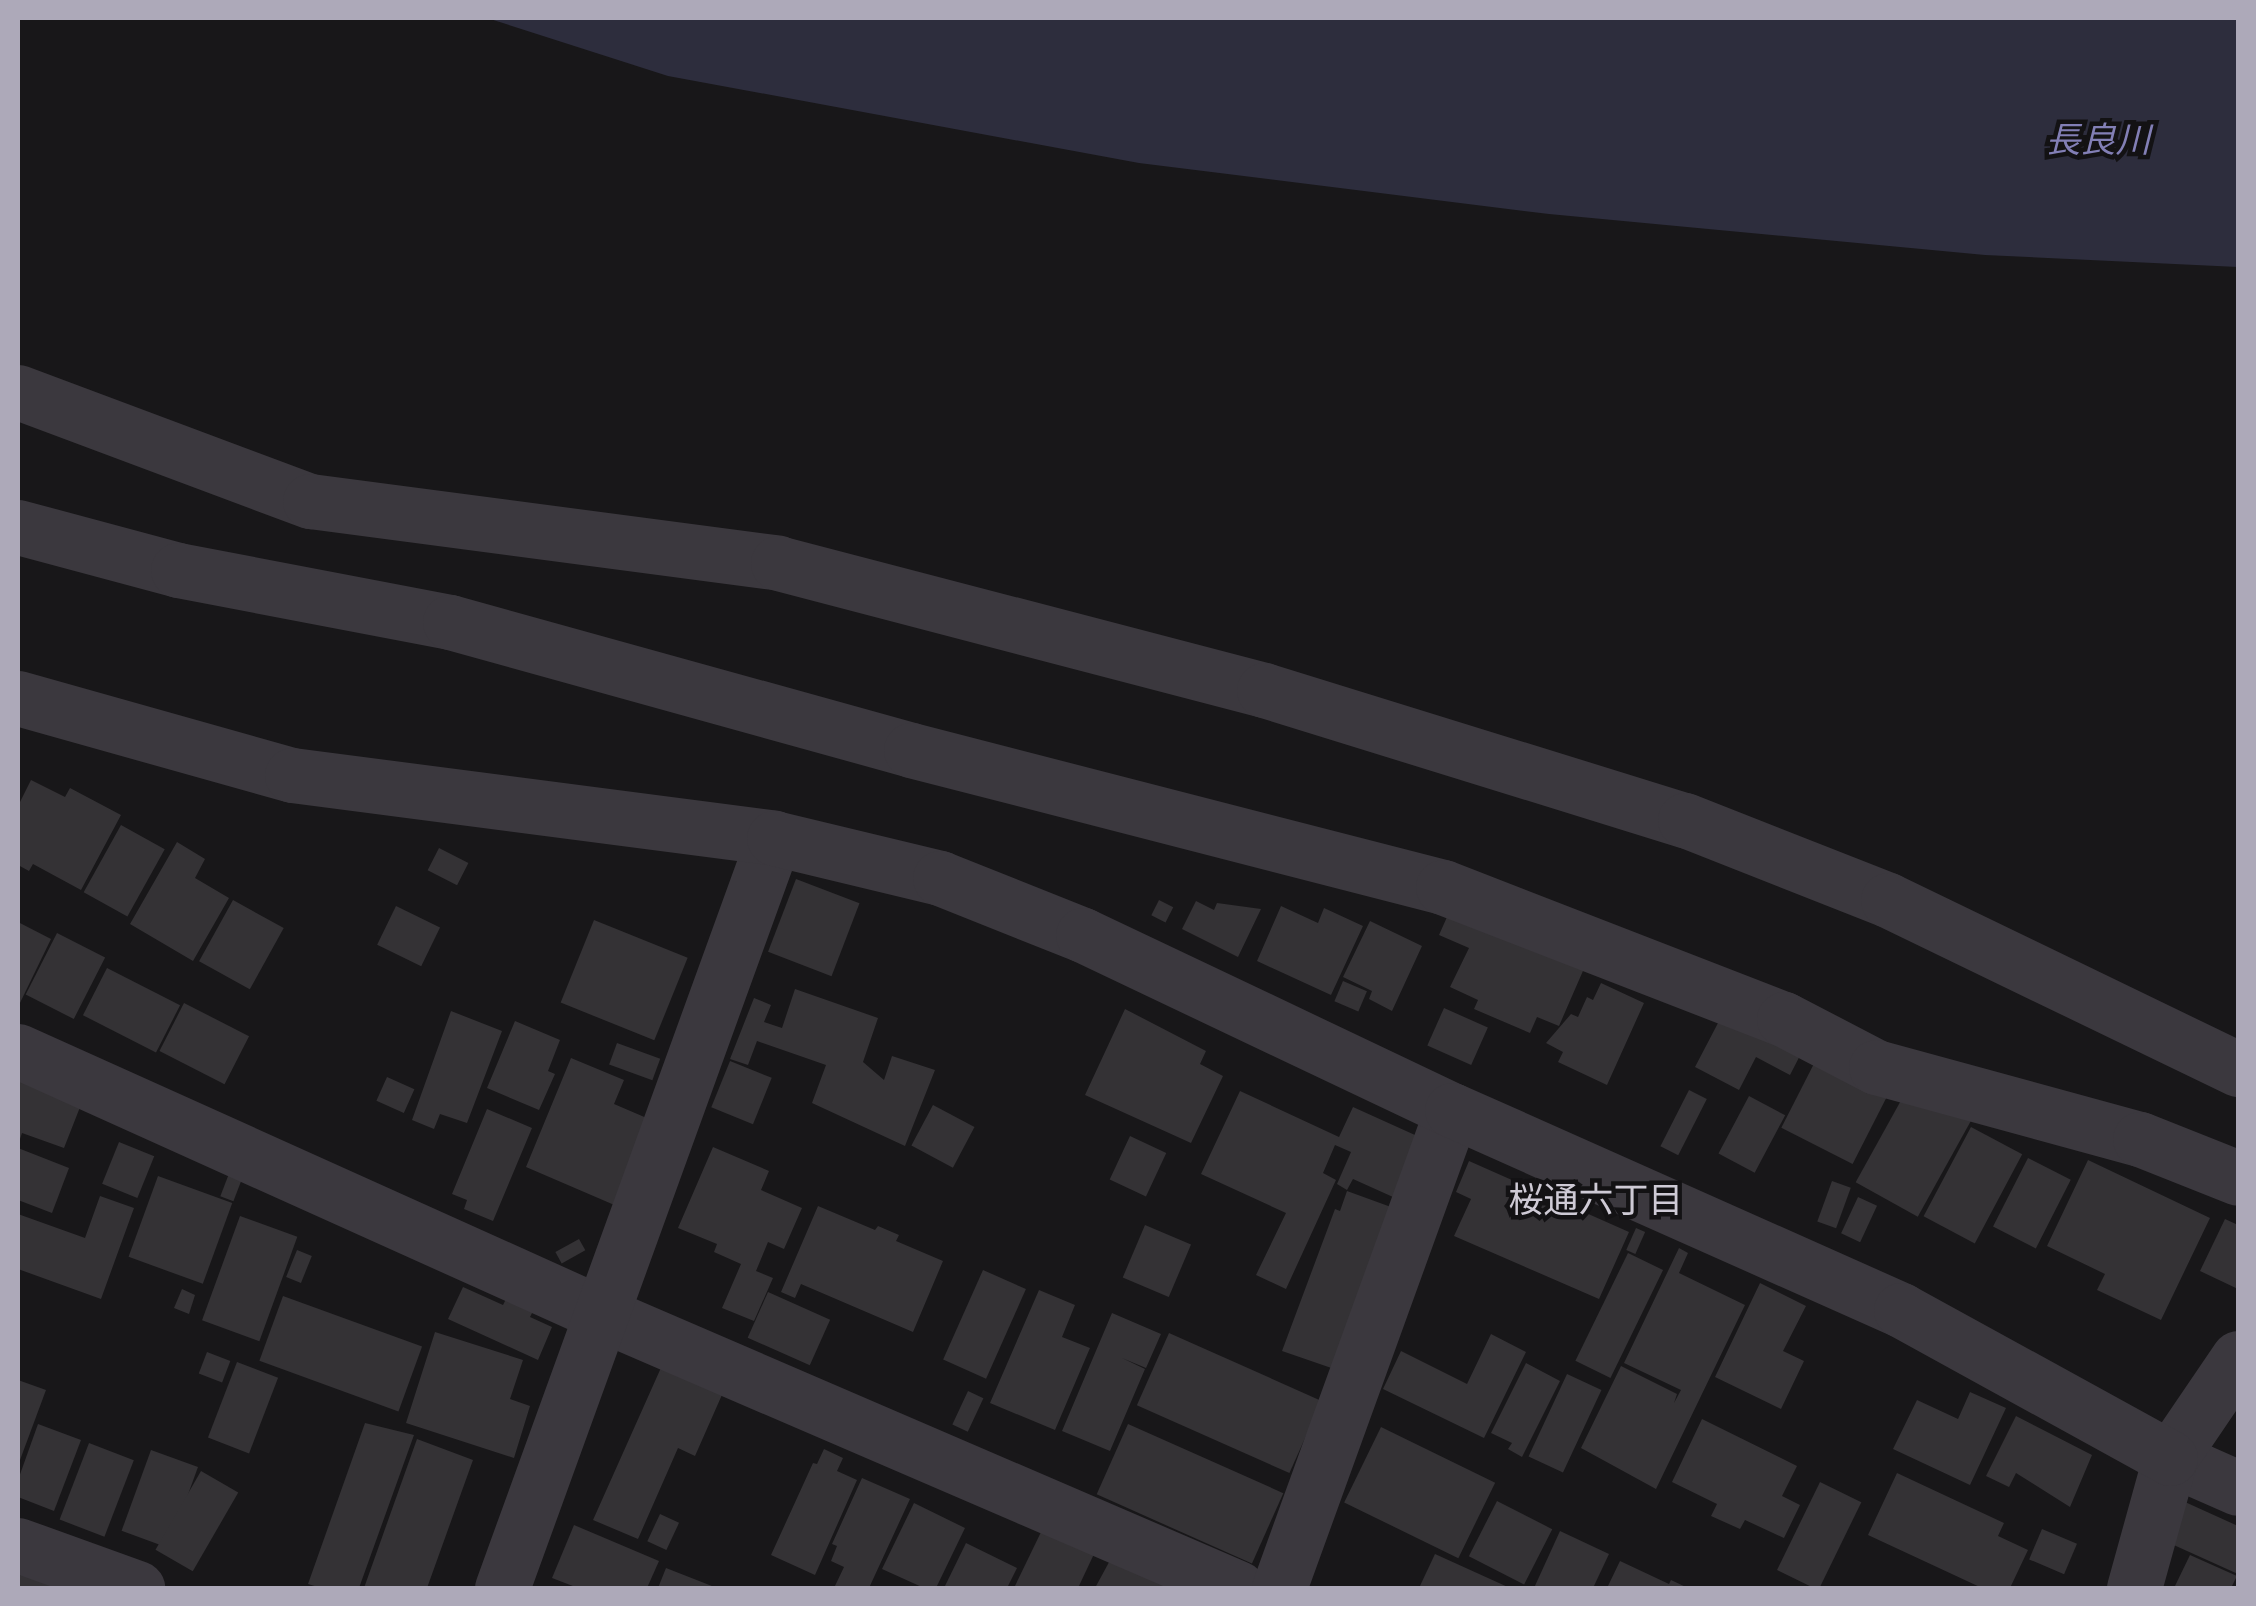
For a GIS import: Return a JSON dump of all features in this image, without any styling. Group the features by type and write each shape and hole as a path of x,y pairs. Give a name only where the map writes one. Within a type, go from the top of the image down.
{"street":[{"path":"18,392 310,501 778,563 1282,696 1685,820 1888,900 2238,1069"},
{"path":"18,527 178,570 450,622 911,750 1443,887 1784,1019 1876,1067 2140,1139 2238,1178"},
{"path":"18,698 292,775 774,838 940,878 1083,935 1452,1110 1901,1310 2170,1458 2238,1488"},
{"path":"502,1588 774,838"},
{"path":"18,1051 604,1315 1238,1588"},
{"path":"1278,1588 1452,1110"},
{"path":"2134,1588 2170,1458 2238,1358"},
{"path":"18,1545 138,1588"}],"water":[{"name":"長良川","path":"487,18 2238,18 2238,267 1985,255 1549,214 1139,163 668,76"}],"building":[{"path":"31,780 65,797 70,788 121,815 81,890 33,864 29,871 18,865 18,806"},
{"path":"121,825 165,849 127,917 84,892"},
{"path":"177,842 205,859 195,878 229,898 193,961 130,924"},
{"path":"439,848 468,863 457,885 428,870"},
{"path":"796,879 859,903 832,976 768,952"},
{"path":"233,900 284,928 250,989 199,961"},
{"path":"1159,900 1173,907 1166,922 1151,915"},
{"path":"1196,901 1214,910 1217,903 1261,909 1238,957 1182,929"},
{"path":"396,906 440,927 421,966 377,945"},
{"path":"1281,906 1318,923 1324,908 1363,926 1331,995 1257,961"},
{"path":"1447,917 1586,964 1559,1026 1537,1017 1530,1033 1474,1009 1478,1000 1450,987 1469,948 1439,935"},
{"path":"594,920 688,958 654,1040 561,1003"},
{"path":"1370,921 1422,946 1392,1011 1369,999 1372,991 1343,977"},
{"path":"18,922 51,939 18,1007"},
{"path":"57,933 105,958 74,1019 26,994"},
{"path":"107,968 180,1005 156,1052 83,1015"},
{"path":"1343,981 1367,991 1358,1011 1334,1001"},
{"path":"1601,983 1644,1003 1607,1085 1558,1062 1563,1052 1546,1043 1571,1014 1578,1017 1587,997 1593,1000"},
{"path":"795,989 878,1018 863,1062 884,1080 892,1056 935,1070 905,1146 812,1103 826,1065 757,1041 748,1065 730,1059 754,998 771,1005 764,1022 782,1028"},
{"path":"1729,1002 1807,1042 1790,1075 1756,1057 1739,1090 1695,1067"},
{"path":"184,1003 249,1036 225,1084 159,1051"},
{"path":"1444,1008 1488,1028 1471,1065 1427,1045"},
{"path":"1125,1009 1206,1051 1200,1064 1223,1076 1191,1143 1085,1095"},
{"path":"451,1011 502,1031 467,1123 440,1114 434,1129 412,1120"},
{"path":"515,1021 560,1040 548,1071 555,1074 539,1110 487,1088"},
{"path":"617,1043 660,1059 652,1080 609,1065"},
{"path":"1824,1044 1895,1080 1853,1164 1781,1128"},
{"path":"571,1058 624,1080 614,1104 656,1122 619,1207 526,1167"},
{"path":"730,1061 772,1078 753,1124 711,1107"},
{"path":"18,1070 84,1097 64,1148 22,1133 18,1145"},
{"path":"387,1077 414,1089 404,1113 376,1101"},
{"path":"1909,1086 1971,1120 1918,1217 1856,1182"},
{"path":"1689,1090 1707,1099 1678,1155 1660,1146"},
{"path":"1240,1091 1339,1137 1353,1107 1426,1140 1393,1197 1353,1179 1347,1190 1337,1184 1351,1152 1335,1145 1323,1173 1336,1180 1286,1289 1256,1275 1286,1213 1201,1174"},
{"path":"1749,1096 1785,1115 1755,1173 1718,1153"},
{"path":"933,1105 974,1127 953,1168 911,1146"},
{"path":"487,1109 532,1128 493,1221 464,1209 467,1200 452,1194"},
{"path":"1971,1127 2022,1154 1975,1243 1924,1216"},
{"path":"1130,1136 1166,1153 1146,1196 1110,1180"},
{"path":"119,1142 154,1156 137,1198 102,1184"},
{"path":"713,1147 769,1171 761,1190 802,1208 784,1249 768,1242 756,1271 773,1278 754,1321 722,1308 741,1264 714,1252 717,1244 678,1228"},
{"path":"18,1148 69,1168 52,1213 18,1200"},
{"path":"2028,1158 2071,1180 2036,1248 1993,1227"},
{"path":"2088,1160 2210,1218 2161,1320 2097,1290 2105,1274 2047,1246"},
{"path":"1469,1161 1629,1232 1599,1299 1454,1236 1471,1199 1456,1192"},
{"path":"230,1171 243,1176 233,1201 220,1196"},
{"path":"158,1176 232,1203 203,1284 129,1257"},
{"path":"1832,1181 1851,1188 1836,1228 1817,1221"},
{"path":"1347,1191 1402,1211 1343,1372 1282,1351 1335,1209 1340,1211"},
{"path":"100,1196 134,1208 101,1299 18,1269 18,1214 85,1238"},
{"path":"1858,1197 1877,1206 1860,1242 1841,1233"},
{"path":"818,1206 875,1230 878,1226 899,1235 896,1241 943,1261 913,1332 801,1284 795,1298 781,1292"},
{"path":"240,1216 297,1237 259,1341 202,1320"},
{"path":"2225,1219 2238,1225 2238,1289 2200,1271"},
{"path":"1145,1225 1191,1245 1169,1297 1123,1277"},
{"path":"1636,1228 1645,1232 1635,1254 1626,1250"},
{"path":"579,1239 585,1250 562,1263 555,1252"},
{"path":"1679,1248 1688,1253 1679,1273 1745,1305 1656,1489 1581,1448 1621,1366 1677,1394 1674,1403 1681,1390 1624,1363"},
{"path":"297,1250 312,1256 301,1283 286,1277"},
{"path":"1628,1253 1663,1270 1610,1378 1575,1361"},
{"path":"983,1270 1026,1289 986,1379 943,1360"},
{"path":"1760,1283 1806,1306 1783,1351 1804,1361 1781,1409 1715,1377"},
{"path":"463,1287 503,1305 506,1299 533,1311 530,1317 552,1327 538,1360 448,1319"},
{"path":"182,1289 195,1295 189,1314 174,1308"},
{"path":"1039,1290 1075,1305 1062,1337 1090,1348 1055,1430 990,1403"},
{"path":"768,1292 830,1320 810,1365 748,1338"},
{"path":"283,1296 422,1347 398,1411 259,1361"},
{"path":"1112,1313 1161,1334 1146,1368 1122,1358 1145,1369 1110,1451 1062,1431"},
{"path":"435,1332 523,1360 510,1399 530,1406 514,1458 406,1423"},
{"path":"1169,1333 1322,1401 1289,1473 1137,1405"},
{"path":"1491,1334 1526,1352 1484,1438 1383,1389 1401,1351 1467,1384"},
{"path":"207,1352 230,1361 222,1382 199,1373"},
{"path":"664,1361 725,1388 695,1456 678,1448 638,1539 593,1520"},
{"path":"237,1362 278,1378 249,1453 208,1438"},
{"path":"1526,1363 1560,1381 1522,1457 1508,1449 1512,1443 1491,1433"},
{"path":"1567,1374 1601,1390 1563,1473 1529,1456"},
{"path":"18,1380 46,1390 20,1460 18,1459"},
{"path":"968,1391 983,1398 968,1432 952,1425"},
{"path":"1970,1392 2006,1408 1970,1485 1893,1449 1917,1400 1958,1419"},
{"path":"2016,1416 2092,1455 2070,1507 2016,1473 2009,1487 1986,1476"},
{"path":"1702,1419 1797,1466 1782,1496 1800,1505 1784,1538 1745,1520 1740,1529 1711,1516 1717,1504 1672,1482"},
{"path":"365,1423 414,1435 359,1588 308,1584"},
{"path":"38,1424 81,1440 54,1511 18,1497 18,1480"},
{"path":"1128,1424 1283,1493 1252,1563 1097,1494"},
{"path":"1381,1427 1495,1483 1458,1558 1344,1502"},
{"path":"417,1439 473,1460 427,1588 364,1588"},
{"path":"89,1443 134,1460 104,1537 60,1520"},
{"path":"824,1449 843,1458 837,1471 857,1480 815,1575 771,1555 813,1463 817,1464"},
{"path":"151,1450 198,1467 169,1548 122,1531"},
{"path":"201,1471 238,1492 193,1571 156,1550"},
{"path":"1897,1473 2004,1523 1998,1536 2028,1550 2010,1588 1982,1588 1868,1535"},
{"path":"862,1478 910,1499 869,1588 834,1588 844,1567 831,1561 837,1546 832,1544"},
{"path":"1820,1482 1861,1502 1819,1588 1777,1570"},
{"path":"2174,1497 2238,1526 2238,1574 2156,1537"},
{"path":"1497,1501 1552,1529 1524,1584 1469,1556"},
{"path":"914,1503 965,1528 936,1588 924,1588 882,1569"},
{"path":"660,1514 679,1523 666,1550 647,1541"},
{"path":"574,1525 659,1561 647,1588 578,1588 552,1578"},
{"path":"2042,1529 2077,1544 2064,1574 2029,1559"},
{"path":"1042,1530 1094,1554 1078,1588 1014,1588"},
{"path":"1560,1531 1609,1554 1593,1588 1534,1588"},
{"path":"966,1543 1017,1568 1007,1588 944,1588"},
{"path":"1114,1553 1166,1581 1162,1588 1095,1588"},
{"path":"1435,1554 1510,1588 1419,1588"},
{"path":"2190,1555 2237,1576 2231,1588 2174,1588"},
{"path":"23,1558 106,1588 18,1588"},
{"path":"1620,1561 1669,1584 1671,1580 1688,1588 1607,1588"},
{"path":"666,1568 717,1588 658,1588"}],"district":[{"name":"桜通六丁目","path":"1596,1199"}]}
